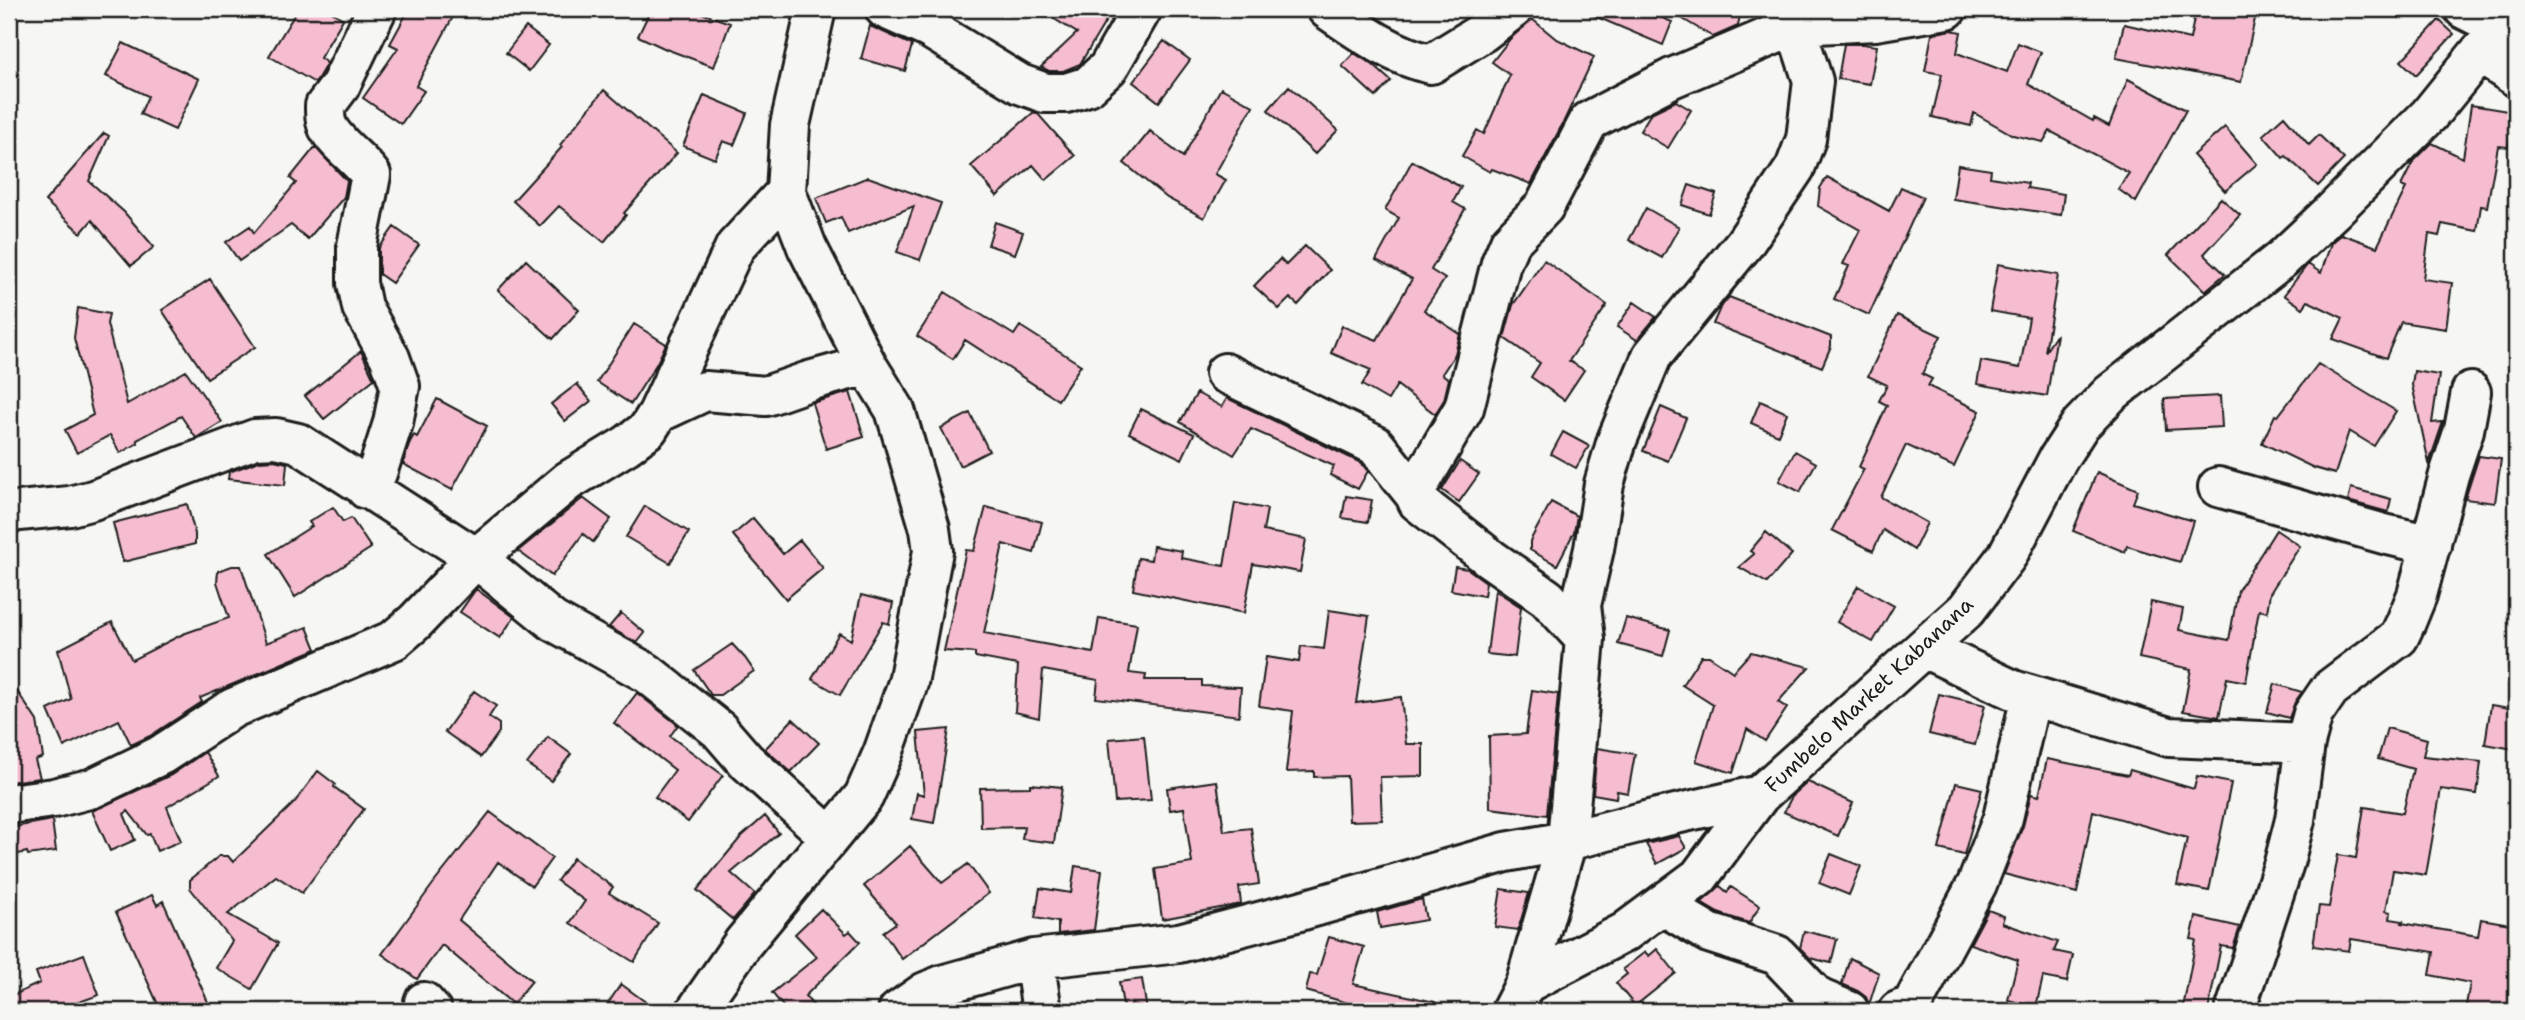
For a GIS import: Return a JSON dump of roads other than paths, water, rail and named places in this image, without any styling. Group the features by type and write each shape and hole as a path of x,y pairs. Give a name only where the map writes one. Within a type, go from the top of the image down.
{"street":[{"path":"366,489 377,473 393,423 400,386 390,358 362,307 356,283 358,246 371,176 359,159 339,142 327,127 324,106 340,86 377,9"},
{"path":"696,1011 743,943 864,796 883,753 908,683 933,551 930,529 895,410 867,365 807,247 786,192 790,125 816,9"},
{"path":"885,9 930,29 1020,84 1045,93 1066,93 1088,86 1108,68 1142,9"},
{"path":"1326,9 1365,35 1413,60 1431,64 1474,38 1513,9"},
{"path":"1415,495 1464,408 1501,262 1510,242 1544,207 1590,121 1796,17 1875,21 1947,9"},
{"path":"2463,9 2499,32 2516,78"},
{"path":"1518,998 1567,841 1585,639 1581,605 1594,549 1604,484 1616,440 1652,356 1744,244 1795,168 1806,139 1813,81 1800,41 1796,17"},
{"name":"Fumbelo Market Kabanana","path":"1518,998 1625,932 1699,877 1760,795 1966,610 2007,556 2058,459 2080,425 2110,394 2272,267 2333,211 2429,115 2499,32"},
{"path":"9,804 54,798 93,788 161,755 233,708 394,640 415,622 476,558 568,481 648,429 736,247 786,192"},
{"path":"658,413 705,391 766,396 867,365"},
{"path":"1225,373 1376,445 1418,502 1491,559 1547,598 1585,639"},
{"path":"2235,1011 2284,863 2295,820 2305,743 2314,714 2330,688 2399,637 2417,595 2464,430 2471,392"},
{"path":"9,512 70,506 93,500 255,439 276,438 298,443 476,558 553,621 647,673 719,730 745,760 830,837"},
{"path":"2218,487 2431,545"},
{"path":"1924,648 2013,690 2169,737 2305,743"},
{"path":"1898,1011 1912,1006 1977,884 2004,818 2031,696"},
{"path":"898,1011 925,992 942,985 1034,959 1179,943 1506,852 1567,841 1760,795"},
{"path":"1662,905 1709,933 1777,955 1818,998 1849,1011"},
{"path":"1034,959 1042,1011"}]}
